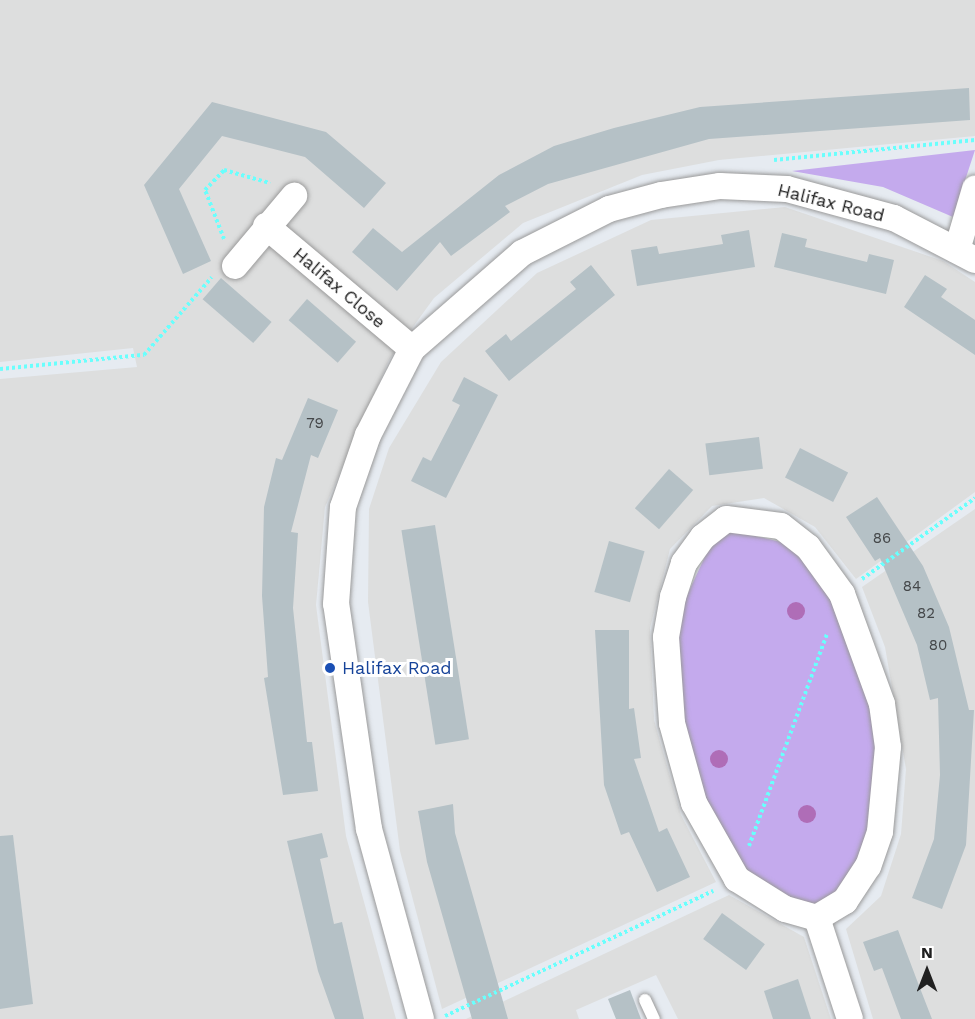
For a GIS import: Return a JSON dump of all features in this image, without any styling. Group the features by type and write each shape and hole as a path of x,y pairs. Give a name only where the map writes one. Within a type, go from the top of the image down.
{"street":[{"name":"Halifax Road","path":"421,1019 369,829 336,604 343,507 368,435 412,349 522,253 609,209 661,195 720,186 788,189 894,218 966,255"},
{"path":"966,255 975,189"},
{"path":"235,266 266,226 294,196"},
{"name":"Halifax Close","path":"266,226 412,349"},
{"path":"726,519 754,519 782,526 808,547 842,594 882,704 886,784 880,832 868,866 845,901 817,918 785,909 737,879 694,802 672,723 666,637 684,563 703,537 726,519"},
{"path":"817,918 850,1019"}],"lane":[{"path":"645,1000 654,1019"}],"path":[{"path":"771,160 975,140"},
{"path":"0,369 144,355 217,271 235,266"},
{"path":"439,1019 737,879 842,594 975,498"}],"shaded area":[{"path":"0,0 975,0 975,136 719,160 642,175 523,223 434,298 389,360 325,507 316,605 346,836 396,1019 0,1019 0,379 137,367 133,348 0,362"},
{"path":"975,150 953,217 883,187 792,171"},
{"path":"785,207 943,261 975,282 975,492 856,579 815,527 764,498 712,506 670,549 650,628 654,720 681,815 716,882 442,1009 400,851 368,602 369,509 389,448 441,362 537,273 651,220"},
{"path":"975,509 975,1019 873,1019 846,929 881,896 901,834 906,769 885,647 862,587"},
{"path":"730,530 781,542 806,561 831,594 864,674 879,752 876,795 858,867 839,895 816,909 783,899 750,876 706,799 684,720 677,645 682,606 709,548"},
{"path":"729,895 804,937 831,1019 678,1019 656,975 576,1010 579,1019 466,1019"}],"building":[{"path":"969,88 970,120 709,139 548,184 505,206 510,212 451,256 440,242 397,291 352,252 373,228 402,252 499,175 554,146 614,128 700,107"},
{"path":"212,102 326,132 386,183 364,208 305,157 222,136 179,189 211,261 183,274 144,185"},
{"path":"749,230 755,267 637,286 631,250 657,246 659,254 723,244 721,235"},
{"path":"782,233 807,239 805,247 867,262 869,254 894,260 886,294 774,267"},
{"path":"591,265 615,295 509,381 485,351 506,334 511,341 576,289 570,282"},
{"path":"925,275 947,289 941,297 975,320 975,355 904,307"},
{"path":"221,278 272,322 253,343 203,299"},
{"path":"307,299 356,342 338,363 289,320"},
{"path":"464,377 498,395 446,498 411,481 423,457 431,461 460,405 452,401"},
{"path":"308,398 338,410 318,458 311,455 291,532 298,533 293,608 307,742 312,742 318,791 283,795 264,678 268,677 262,596 264,507 276,458 282,460"},
{"path":"759,437 763,469 709,475 705,444"},
{"path":"800,448 848,473 833,502 785,477"},
{"path":"669,469 693,490 659,529 635,508"},
{"path":"877,497 923,566 949,627 969,710 974,710 966,845 942,909 912,898 934,839 940,775 938,698 930,700 917,645 880,558 875,561 846,517"},
{"path":"435,525 469,739 435,745 401,530"},
{"path":"609,541 645,551 630,602 594,592"},
{"path":"595,630 629,630 629,709 634,708 641,758 634,759 659,832 667,828 690,877 657,892 629,832 621,835 604,785"},
{"path":"453,804 455,833 508,1019 472,1019 427,862 418,811"},
{"path":"322,833 328,857 320,859 334,924 342,922 364,1019 335,1019 318,971 287,841"},
{"path":"13,835 33,1004 0,1009 0,836"},
{"path":"722,913 765,944 746,970 703,939"},
{"path":"898,930 932,1019 901,1019 882,968 874,971 863,942"},
{"path":"798,979 811,1019 773,1019 764,991"},
{"path":"630,990 641,1019 616,1019 608,999"}],"place":[{"name":"Halifax Road","path":"330,668"}]}
